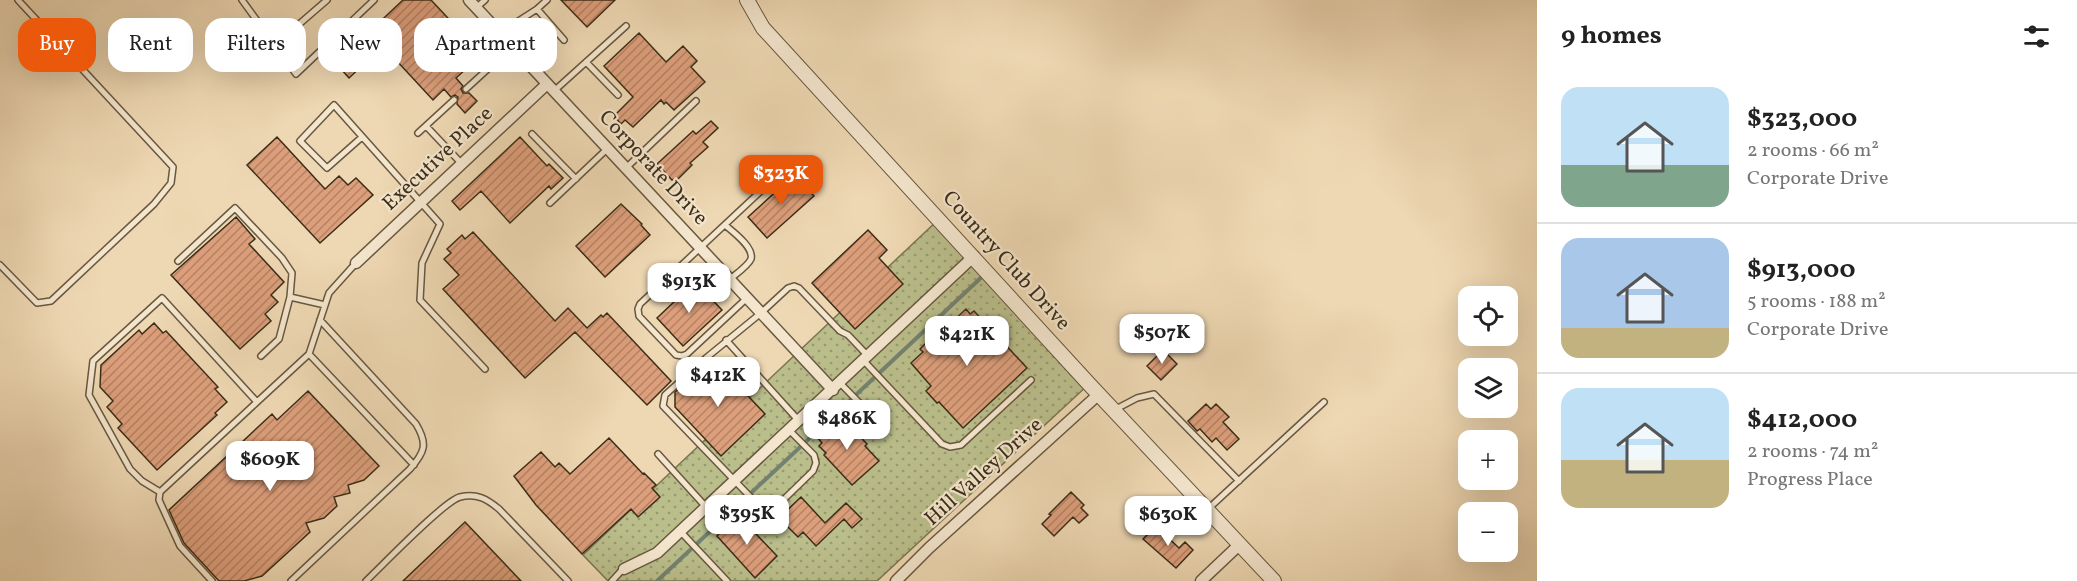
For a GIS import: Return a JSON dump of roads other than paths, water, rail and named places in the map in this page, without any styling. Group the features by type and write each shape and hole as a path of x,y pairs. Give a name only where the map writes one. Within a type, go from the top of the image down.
{"street":[{"name":"Country Club Drive","path":"747,0 763,28 1114,411 1274,581"},
{"name":"Corporate Drive","path":"477,3 488,18"},
{"name":"Corporate Drive","path":"536,72 761,313 836,386"},
{"name":"Executive Place","path":"356,263 462,164 551,88"},
{"path":"624,568 657,553 974,256"},
{"name":"Hill Valley Drive","path":"896,581 929,548 1099,394"},
{"path":"1201,581 1239,545"}],"lane":[{"path":"0,265 38,303 51,301 154,204 171,183 173,167 18,0"},
{"path":"242,0 255,18"},
{"path":"306,18 327,0"},
{"path":"306,65 374,0"},
{"path":"523,18 547,0"},
{"path":"537,9 564,40"},
{"path":"551,88 586,62 626,26"},
{"path":"586,62 618,95"},
{"path":"466,89 485,72"},
{"path":"418,133 454,100"},
{"path":"626,168 696,101"},
{"path":"362,136 327,168 300,141 334,105 362,136 421,202 440,224 422,263 420,300 485,369"},
{"path":"426,126 462,164"},
{"path":"532,134 576,179"},
{"path":"550,203 607,148"},
{"path":"747,298 687,354 682,356 676,355 639,316 638,309 640,304 762,190"},
{"path":"178,261 235,208 282,258 292,273 290,297 279,339 261,356"},
{"path":"726,225 750,250 751,256 750,261 730,280"},
{"path":"212,581 180,546 159,500 160,492 309,354 329,293 356,263"},
{"path":"789,430 814,455 816,463 813,471 775,508 767,509 760,507 663,406 665,395 726,340 761,313 788,288 794,286 800,288 840,331 848,335 942,444 951,447 960,445 1031,380"},
{"path":"290,297 325,305"},
{"path":"160,492 142,481 130,469 89,395 93,361 162,298 257,402"},
{"path":"291,581 414,465 424,446 422,434 416,424 320,320"},
{"path":"726,340 799,421"},
{"path":"309,354 414,465"},
{"path":"836,386 879,423"},
{"path":"1114,411 1137,398 1154,393 1239,481"},
{"path":"1206,510 1324,402"},
{"path":"658,454 706,507"},
{"path":"366,581 452,500 474,495 482,497 499,509 568,581"},
{"path":"680,531 727,581"},
{"path":"612,581 624,568"}],"waterway":[{"path":"657,581 985,274"}]}
